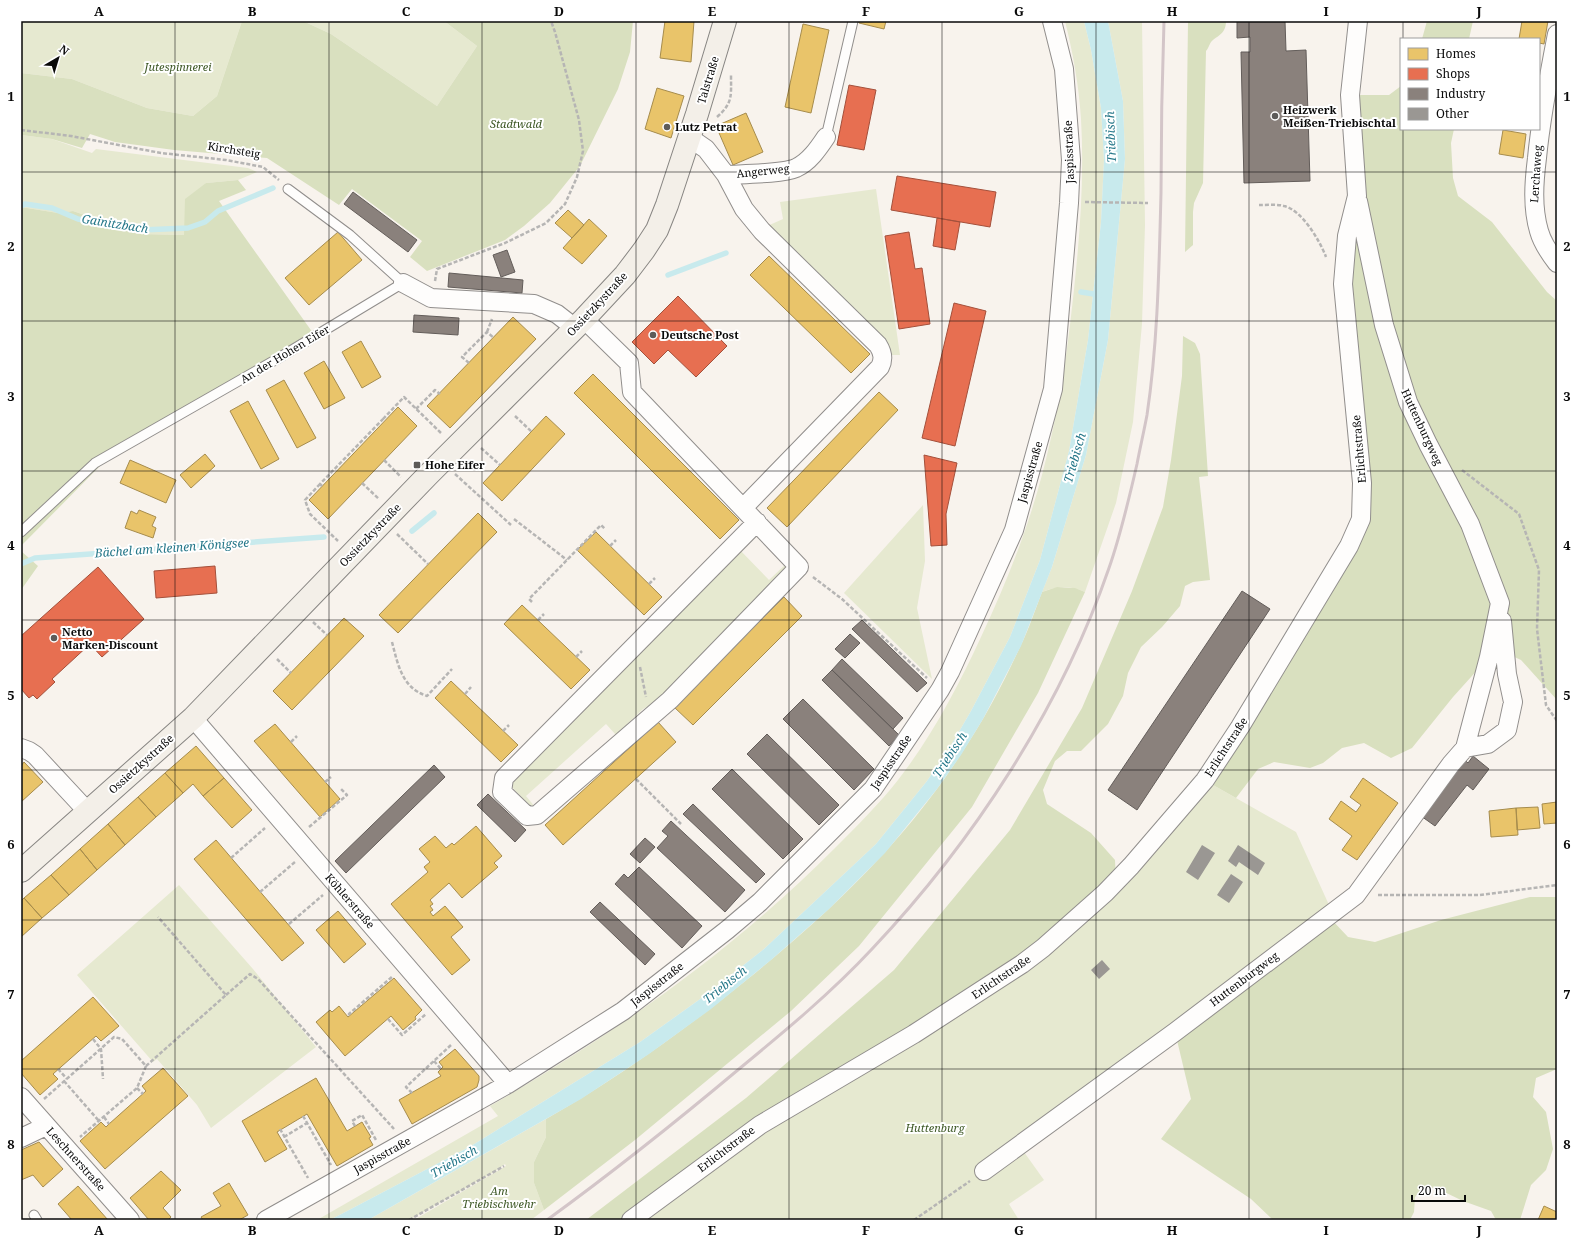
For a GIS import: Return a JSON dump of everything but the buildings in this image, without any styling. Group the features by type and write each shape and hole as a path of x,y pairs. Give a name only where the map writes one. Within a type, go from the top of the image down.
{"main road":[{"name":"Talstraße","path":"644,250 657,230 667,206 690,138 725,21"},
{"name":"Ossietzkystraße","path":"21,871 193,718 455,448 579,323 625,275 644,250"}],"street":[{"name":"Jaspisstraße","path":"266,1220 508,1084 623,1011 727,930 760,902 874,789 940,690 950,672 1014,530 1053,388 1069,203 1071,160 1064,69 1052,21"},
{"name":"Erlichtstraße","path":"632,1220 760,1125 914,1034 1038,952 1105,893 1131,866 1205,780 1240,727 1349,546 1361,519 1362,483 1343,284 1347,236 1357,196 1350,95 1358,21"},
{"name":"Lerchaweg","path":"1540,124 1557,34"},
{"name":"Lerchaweg","path":"1539,130 1534,181 1534,210 1539,232 1550,254 1557,263"},
{"name":"Angerweg","path":"743,508 880,367 883,356 878,345 762,231 744,209 726,175 777,172 796,168 808,160 818,150 826,137"},
{"path":"690,138 706,149 726,175"},
{"name":"Huttenburgweg","path":"1357,196 1384,325 1408,402 1470,524 1500,603 1507,674 1513,702 1507,730 1488,744 1466,748"},
{"path":"403,283 431,298 534,304 579,323 629,363 632,392 758,522 799,567 670,700 538,815 527,816 502,792 504,778 758,522"},
{"name":"Huttenburgweg","path":"984,1171 1175,1032 1356,894 1451,764 1466,748 1489,657 1500,603"},
{"name":"Köhlerstraße","path":"193,718 508,1084"},
{"path":"21,748 35,755 88,812"},
{"name":"Leschnerstraße","path":"26,1104 130,1220"},
{"path":"21,1138 46,1126"}],"lane":[{"name":"Angerweg","path":"826,137 853,21"},
{"path":"288,189 350,235 403,283"},
{"name":"An der Hohen Eifer","path":"21,532 95,463 277,359 403,283"}],"path":[{"path":"431,298 437,269 505,243 546,223 564,204 577,177 583,151 579,120 556,32 551,21"},
{"name":"Kirchsteig","path":"21,130 71,136 161,153 226,160 263,167 288,189"},
{"path":"1081,202 1148,203"},
{"path":"1259,205 1284,206 1295,210 1306,222 1327,259"},
{"path":"469,363 462,357 487,332 494,338"},
{"path":"416,409 435,390 440,394"},
{"path":"352,554 310,514 305,500 384,420 404,397 455,448 510,525"},
{"path":"455,448 500,466"},
{"path":"1458,467 1519,514 1539,570 1537,629 1546,704 1557,721"},
{"path":"514,519 567,560"},
{"path":"384,522 428,564"},
{"path":"532,602 528,599 601,525 605,529"},
{"path":"610,546 616,540"},
{"path":"799,567 842,599 940,690"},
{"path":"649,584 655,578"},
{"path":"538,620 544,614"},
{"path":"392,642 399,667 407,684 418,693 427,696 452,670"},
{"path":"635,645 650,718"},
{"path":"576,657 582,651"},
{"path":"465,694 471,687"},
{"path":"503,731 510,725"},
{"path":"291,742 297,736"},
{"path":"325,782 331,777"},
{"path":"636,778 681,824"},
{"path":"260,892 347,795 342,788"},
{"path":"231,858 278,817"},
{"path":"289,924 336,884"},
{"path":"1356,894 1408,896 1480,895 1557,885"},
{"path":"158,918 226,995"},
{"path":"350,1015 349,1014 406,965"},
{"path":"67,1149 137,1088 146,1066 250,974 258,979 406,1142"},
{"path":"388,1019 402,1035 438,1003"},
{"path":"412,1093 406,1087 464,1034"},
{"path":"26,1104 66,1080 114,1037 122,1039 146,1066"},
{"path":"93,1039 101,1049 103,1079"},
{"path":"434,1061 441,1069"},
{"path":"58,1069 99,1121"},
{"path":"137,1088 143,1094"},
{"path":"355,1126 352,1121 362,1115 384,1154"},
{"path":"303,1116 339,1179"},
{"path":"104,1117 109,1124"},
{"path":"284,1137 307,1123"},
{"path":"280,1129 316,1192"},
{"path":"409,1220 504,1166"},
{"path":"914,1220 984,1171"}],"green space":[{"name":"Jutespinnerei","path":"21,21 242,21 217,96 193,116 147,108 72,79 21,73"},
{"name":"Stadtwald","path":"242,21 303,21 331,34 437,106 477,46 444,21 633,21 630,52 618,89 580,166 550,203 524,226 505,240 427,271 410,257 422,241 352,189 339,205 267,158 174,150 115,142 90,134 82,148 52,139 21,135 21,73 72,79 147,108 193,116 217,96"},
{"path":"303,21 444,21 477,46 437,106 331,34"},
{"path":"1065,21 1084,21 1091,50 1101,108 1104,160 1101,222 1088,340 1069,451 1040,560 1010,637 950,747 927,781 876,844 764,949 703,997 640,1042 471,1146 330,1220 317,1220 498,1116 490,1106 582,1050 627,1020 714,956 756,922 796,886 860,823 898,780 933,729 954,693 972,656 999,597 1015,557 1030,516 1042,475 1059,400 1068,344 1076,274 1082,171 1079,94"},
{"path":"1108,21 1142,21 1145,225 1142,324 1133,422 1116,503 1085,592 1074,588 1064,587 1054,588 1042,592 1052,567 1086,455 1108,340 1125,159 1123,101"},
{"path":"1188,21 1226,21 1226,25 1223,32 1211,42 1206,51 1203,183 1194,203 1193,245 1185,252"},
{"path":"1427,21 1473,21 1469,38 1422,38"},
{"path":"1400,87 1400,130 1454,130 1451,143 1453,178 1458,196 1492,222 1547,292 1557,301 1557,700 1521,660 1508,654 1489,657 1453,697 1412,748 1391,758 1364,743 1342,748 1323,763 1310,768 1274,762 1258,769 1236,798 1206,781 1361,519 1347,236 1350,95 1389,95"},
{"path":"21,135 52,139 92,153 96,149 248,168 257,172 238,180 206,183 184,235 141,234 73,211 58,213 21,207"},
{"path":"238,180 246,190 219,201 313,333 103,463 21,546 21,207 58,213 73,211 141,234 184,235 185,199 206,183"},
{"path":"876,189 900,355 891,355 888,348 765,227 783,219 780,202"},
{"path":"1183,336 1195,343 1200,354 1208,476 1199,477 1210,580 1193,582 1185,586 1180,606 1162,627 1141,647 1128,673 1123,696 1108,724 1081,751 1067,751 1055,761 1043,790 1047,804 1091,833 1115,860 1116,881 1043,948 631,1220 586,1220 746,1098 894,970 1010,830 1082,708 1132,591 1163,507 1182,376"},
{"path":"923,505 925,561 917,608 932,679 844,593"},
{"path":"738,548 769,580 787,563 789,567 659,700 643,709 616,735 606,724 526,796 535,807 529,805 509,784"},
{"path":"21,551 38,566 21,590"},
{"path":"1057,587 1075,588 1085,592 1038,693 972,807 859,946 791,1011 635,1140 544,1210 534,1183 534,1162 546,1137 546,1119 598,1088 697,1019 775,957 862,877 915,818 939,787 993,702 1026,633 1042,592"},
{"name":"Huttenburg","path":"1206,781 1296,832 1329,905 1024,1152 1044,1180 1009,1204 1019,1220 631,1220 1022,964"},
{"path":"179,885 253,969 316,1047 211,1128 197,1105 157,1059 153,1062 77,975"},
{"path":"1530,897 1557,897 1557,1069 1536,1078 1533,1097 1546,1112 1553,1149 1546,1170 1531,1185 1520,1220 1496,1220 1491,1211 1463,1201 1436,1188 1424,1187 1415,1197 1414,1212 1410,1220 1273,1220 1251,1199 1161,1139 1191,1099 1176,1036 1331,919 1348,937 1375,942 1441,920"},
{"name":"Am Triebischwehr","path":"546,1119 546,1137 534,1162 534,1183 544,1210 531,1220 414,1220 506,1166 505,1164 494,1172 409,1220 368,1220"}],"water":[{"name":"Triebisch","path":"1084,21 1108,21 1123,101 1125,159 1108,340 1086,455 1052,567 1021,646 983,719 961,755 937,789 885,853 829,909 771,960 711,1009 649,1054 581,1099 368,1220 330,1220 471,1146 640,1042 703,997 764,949 876,844 927,781 950,747 1010,637 1040,560 1069,451 1088,340 1101,222 1104,160 1101,108 1091,50"}],"waterway":[{"name":"Gainitzbach","path":"21,206 25,204 52,208 78,219 142,230 188,228 205,222 218,211 273,188"},
{"name":"Gainitzbach","path":"668,275 726,253"},
{"path":"1081,292 1100,295"},
{"name":"Bächel am kleinen Königsee","path":"412,531 434,513"},
{"name":"Bächel am kleinen Königsee","path":"21,564 35,558 324,537"}],"railway":[{"path":"547,1220 644,1146 756,1055 824,996 872,949 909,908 945,864 979,818 1040,722 1066,672 1089,620 1109,568 1131,490 1147,415 1154,360 1159,276 1164,21"}],"place":[{"name":"Heizwerk Meißen-Triebischtal","path":"1275,116"},
{"name":"Lutz Petrat","path":"667,127"},
{"name":"Deutsche Post","path":"653,335"},
{"name":"Hohe Eifer","path":"417,465"},
{"name":"Netto Marken-Discount","path":"54,638"}]}
